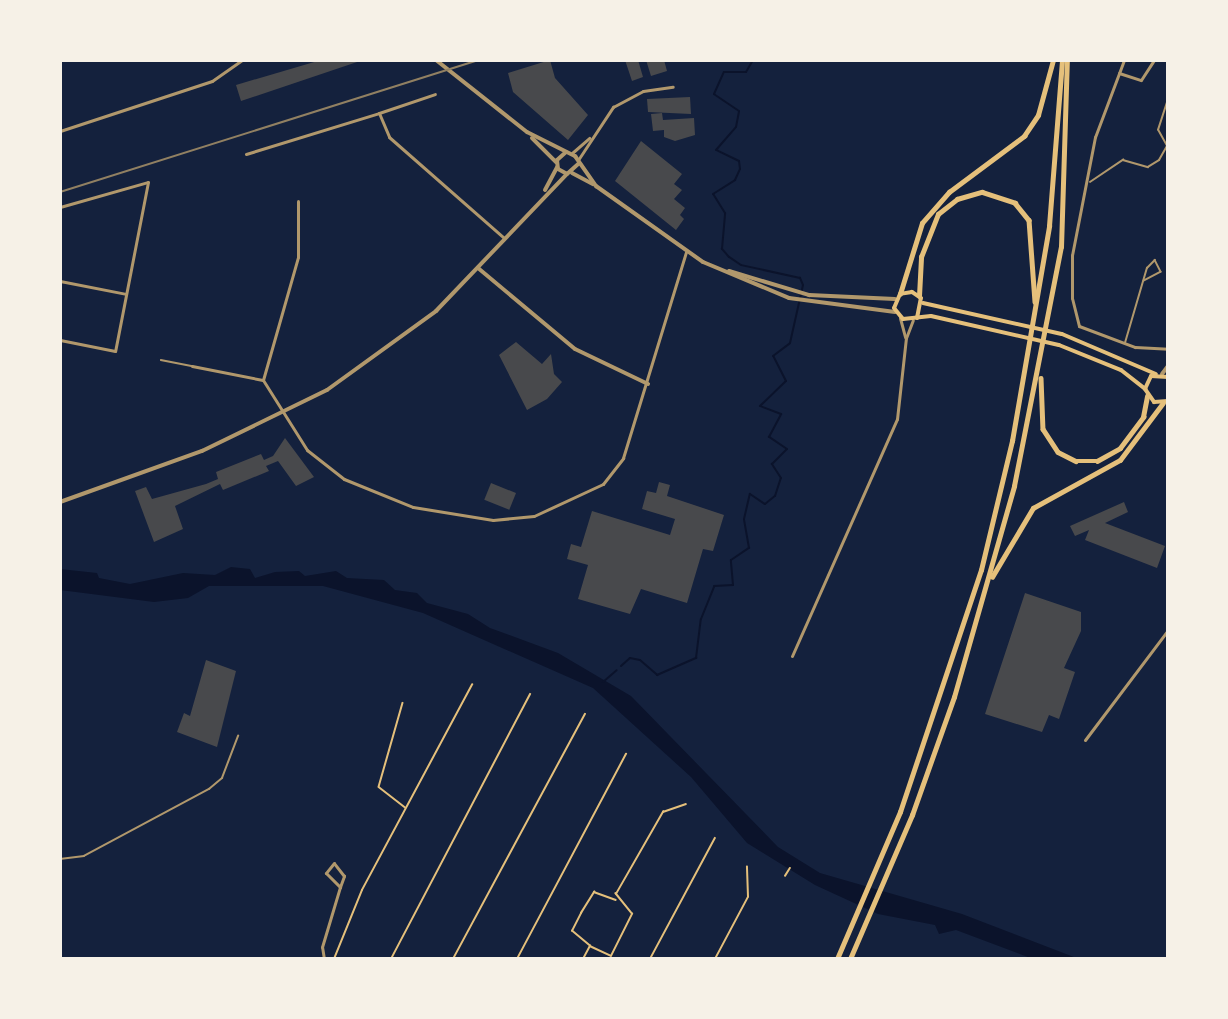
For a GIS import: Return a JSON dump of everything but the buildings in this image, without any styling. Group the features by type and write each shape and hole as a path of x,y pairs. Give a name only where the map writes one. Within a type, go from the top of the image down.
{"main road":[{"path":"1042,366 1043,429 1068,459 1090,462 1114,453 1139,424 1147,396 1145,389 1120,370 1059,345 900,318 895,312 895,299 900,294 922,224 949,192 1024,136 1038,115 1053,60"},
{"path":"837,959 885,851 969,612 1026,364 1036,309 1050,215 1062,60"},
{"path":"851,957 895,855 989,582 1042,366 1067,168 1067,60"},
{"path":"1036,309 1029,220 1006,197 982,192 957,199 938,214 921,257 919,296 923,303 1062,334 1156,374 1168,376"},
{"path":"900,294 919,296"},
{"path":"915,319 923,303"},
{"path":"1145,389 1156,374"},
{"path":"989,582 1033,508 1120,460 1165,402 1147,396"}],"street":[{"path":"60,131 202,85 242,60"},
{"path":"436,60 527,132 557,164 569,173 596,186 686,252 789,298 807,303 895,312"},
{"path":"1124,60 1095,136 1090,182 1072,255 1075,316 1079,326 1125,343 1168,349"},
{"path":"1119,74 1141,80 1154,60"},
{"path":"545,191 557,164 590,137 628,96 673,87"},
{"path":"246,154 435,94"},
{"path":"379,113 389,137 504,238"},
{"path":"527,132 569,153 596,186"},
{"path":"60,502 202,451 286,413 378,355 436,311 478,268 545,191 569,173 578,162 590,137"},
{"path":"60,207 148,182 115,351 60,340"},
{"path":"263,380 298,256 298,201"},
{"path":"192,366 263,380 308,450 344,479 413,507 493,520 556,509 603,484 630,444 686,252"},
{"path":"703,261 809,295 895,299"},
{"path":"478,268 575,349 648,384"},
{"path":"60,281 126,294"},
{"path":"900,318 906,338"},
{"path":"792,656 897,419 906,338 915,319"},
{"path":"1162,374 1168,366"},
{"path":"1085,740 1168,630"},
{"path":"324,959 322,947 344,876 334,862 326,873 340,887"}],"lane":[{"path":"1090,182 1123,160 1148,167 1159,160 1167,146 1158,130 1168,99"},
{"path":"1125,343 1150,261 1155,260 1161,272 1144,281"},
{"path":"161,360 192,366"},
{"path":"60,859 84,856 209,789 222,778 238,736"}],"path":[{"path":"334,959 406,808 472,685"},
{"path":"391,959 530,694"},
{"path":"403,703 380,787 406,808"},
{"path":"453,959 585,714"},
{"path":"517,959 626,754"},
{"path":"616,900 663,812 686,804"},
{"path":"650,959 716,838"},
{"path":"715,959 748,897 747,867"},
{"path":"785,876 790,868"},
{"path":"594,892 616,900 632,914 611,957 590,946 572,931 594,892"},
{"path":"583,959 590,946"}],"water":[{"path":"231,567 250,569 255,578 275,572 299,571 305,576 336,571 347,578 384,580 395,590 417,593 427,603 468,614 490,628 558,653 631,696 778,847 820,873 962,914 1079,959 1033,959 956,930 939,934 935,925 878,914 815,885 747,843 691,777 593,688 423,613 323,586 209,586 188,598 154,602 60,590 60,569 97,573 99,578 130,584 183,573 215,575"}],"waterway":[{"path":"621,666 630,658 640,660 657,675 696,658 701,619 714,586 733,585 731,560 749,548 744,519 750,494 765,504 775,496 781,478 772,464 787,449 769,437 781,414 760,406 786,381 773,356 790,343 803,285 800,278 741,265 729,257 722,249 725,213 713,194 735,180 740,169 739,161 716,150 736,127 739,111 714,94 724,72 746,72 753,60"},
{"path":"603,682 617,670"}],"railway":[{"path":"60,192 478,60"}]}
